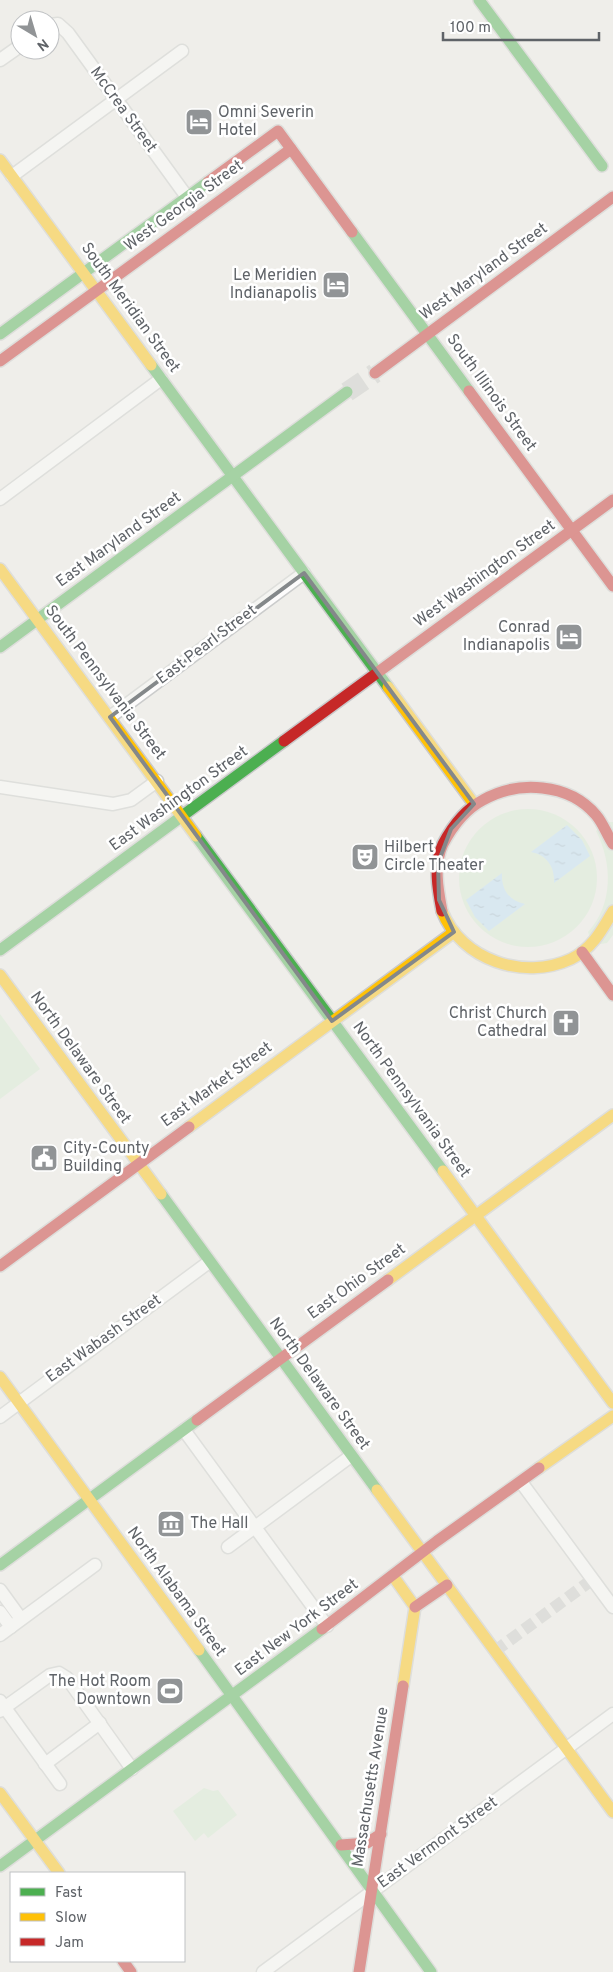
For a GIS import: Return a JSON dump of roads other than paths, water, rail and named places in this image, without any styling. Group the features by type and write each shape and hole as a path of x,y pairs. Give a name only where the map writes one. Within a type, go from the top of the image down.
{"main road":[{"path":"479,0 602,166"},
{"name":"West Georgia Street","path":"0,334 278,130"},
{"name":"South Illinois Street","path":"278,130 613,586"},
{"name":"West Georgia Street","path":"0,361 291,149"},
{"name":"South Meridian Street","path":"0,160 377,673"},
{"name":"West Maryland Street","path":"375,373 613,197"},
{"path":"233,476 347,392"},
{"name":"East Maryland Street","path":"0,647 233,476"},
{"name":"West Washington Street","path":"377,673 613,500"},
{"name":"South Pennsylvania Street","path":"0,569 183,816"},
{"path":"377,673 474,804"},
{"name":"East Washington Street","path":"0,950 377,673"},
{"path":"613,844 602,823 590,810 575,799 543,787 525,786 506,789 474,804 451,829 443,845 436,881 439,900 454,932 480,956 513,968 549,967 582,952 604,928 613,911"},
{"path":"602,823 613,815"},
{"name":"North Pennsylvania Street","path":"183,816 613,1403"},
{"name":"East Market Street","path":"0,1266 454,932"},
{"path":"582,952 613,995"},
{"name":"North Delaware Street","path":"0,976 613,1812"},
{"name":"East Ohio Street","path":"0,1565 613,1115"},
{"name":"North Alabama Street","path":"0,1377 342,1845 372,1892 431,1972"},
{"name":"East New York Street","path":"0,1866 613,1416"},
{"path":"393,1576 415,1607 447,1585"},
{"name":"Massachusetts Avenue","path":"359,1972 415,1607"},
{"path":"0,1794 58,1872"},
{"path":"342,1845 367,1843 381,1834"}],"street":[{"name":"McCrea Street","path":"60,28 68,33 187,197"},
{"path":"12,176 182,52"},
{"path":"0,499 161,379"},
{"name":"East Pearl Street","path":"110,717 304,573"},
{"path":"0,787 113,804 131,800 157,781"},
{"name":"East Wabash Street","path":"0,1417 209,1262"},
{"path":"184,1430 327,1626"},
{"path":"228,1548 352,1456"},
{"path":"521,1482 613,1608"},
{"path":"0,1612 5,1631 95,1565"},
{"path":"0,1590 22,1619"},
{"path":"60,1784 2,1707 50,1675 59,1672 67,1678 132,1769"},
{"name":"East Vermont Street","path":"263,1972 613,1714"},
{"path":"45,1764 100,1723"}],"water":[{"path":"567,825 582,840 590,856 554,883 553,872 549,863 546,859 531,852"},
{"path":"502,873 503,884 507,893 510,897 525,904 489,931 475,917 466,900"}],"tunnel":[{"path":"347,392 375,373"},
{"path":"495,1651 593,1579"}],"place":[{"name":"Omni Severin Hotel","path":"199,122"},
{"name":"Le Meridien Indianapolis","path":"336,285"},
{"name":"Conrad Indianapolis","path":"569,637"},
{"name":"Hilbert Circle Theater","path":"365,857"},
{"name":"Christ Church Cathedral","path":"566,1023"},
{"name":"City-County Building","path":"44,1158"},
{"name":"The Hall","path":"171,1524"},
{"name":"The Hot Room Downtown","path":"170,1691"}]}
